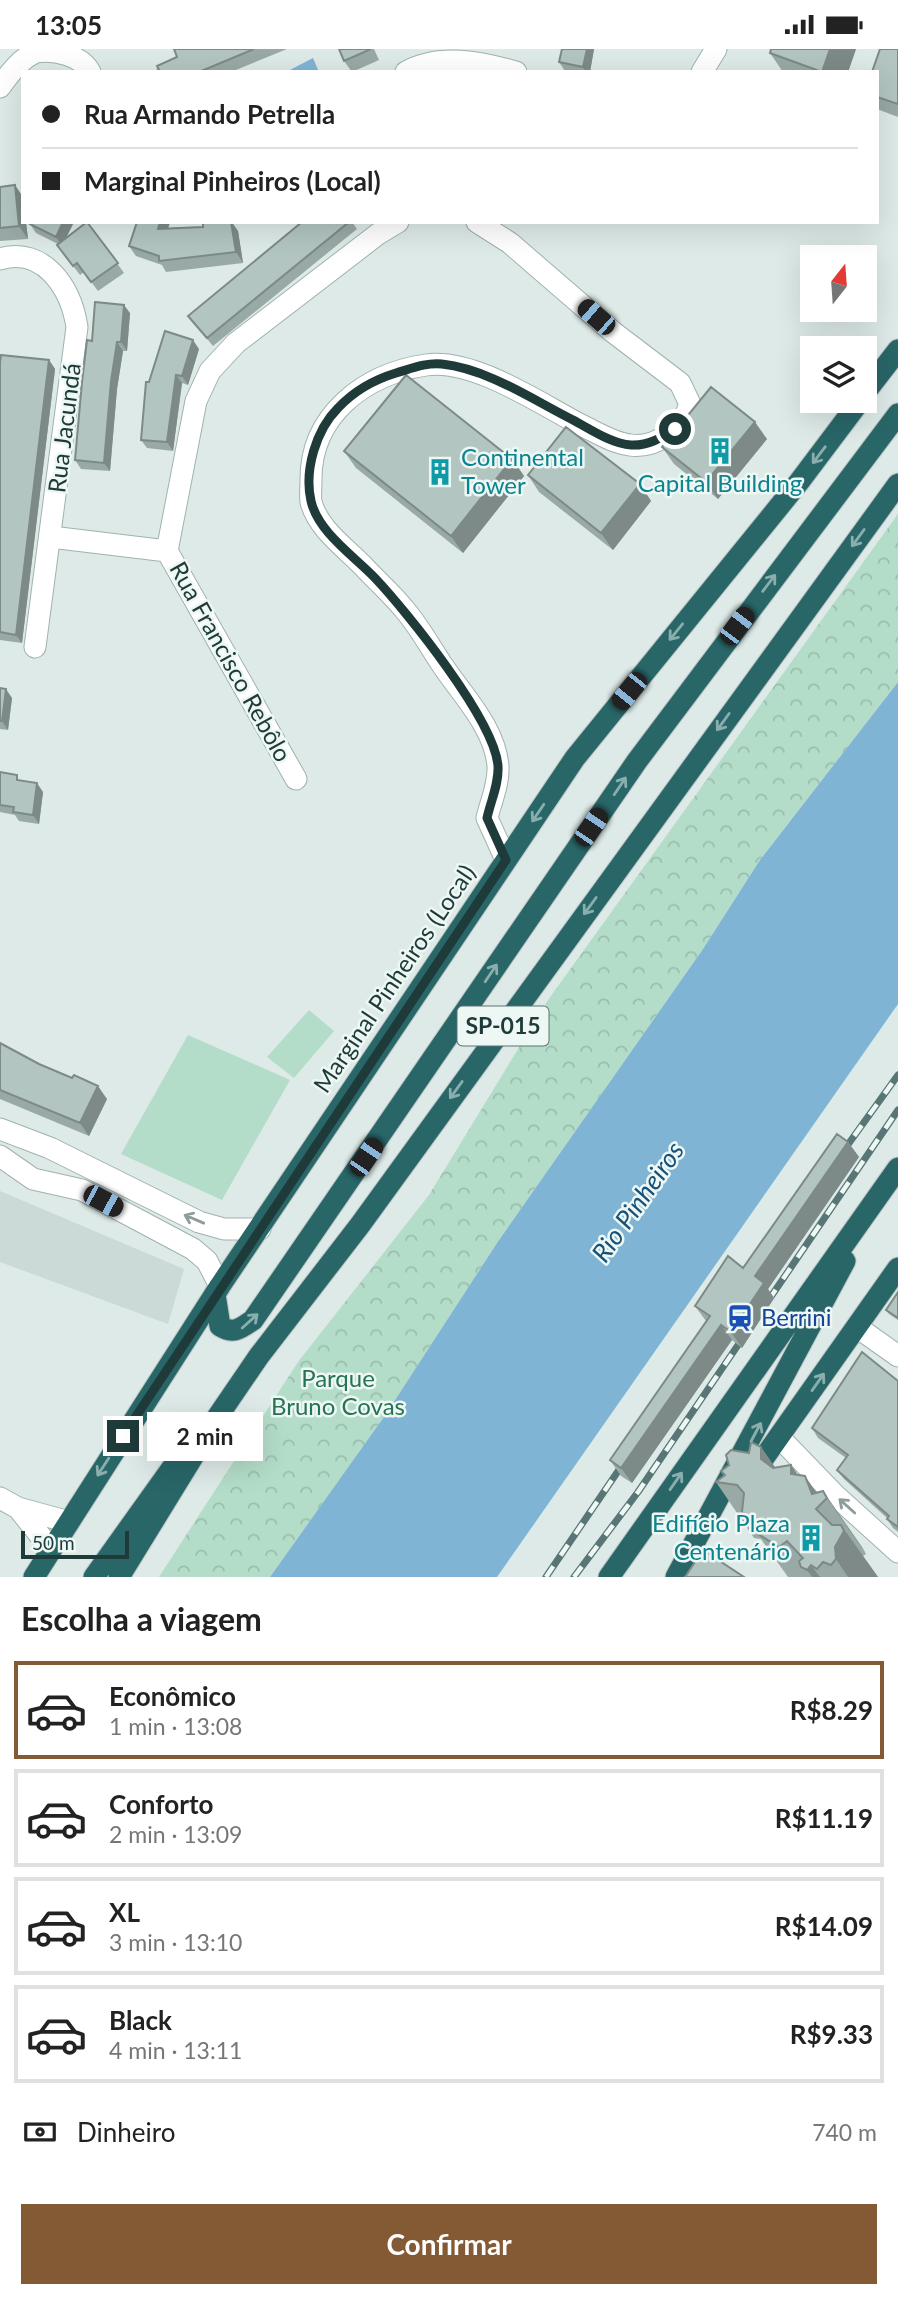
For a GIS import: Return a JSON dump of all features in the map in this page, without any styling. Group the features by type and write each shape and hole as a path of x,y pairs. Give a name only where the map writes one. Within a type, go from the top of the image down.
{"highway":[{"path":"877,377 898,350"},
{"name":"Marginal Pinheiros (Local)","path":"33,1577 218,1290 575,758 799,482 851,413"},
{"path":"218,1290 220,1326 228,1332 237,1331 253,1320 637,761 898,414"},
{"name":"SP-015","path":"119,1577 218,1416 898,484"},
{"path":"609,1577 898,1168"},
{"path":"677,1577 694,1539 748,1447 877,1198"},
{"path":"677,1577 898,1268"},
{"path":"94,1577 157,1487 218,1416"}],"street":[{"path":"0,87 21,62 37,52 58,51 72,55 88,70"},
{"path":"409,70 416,66 451,61 484,63 509,70"},
{"name":"Rua Francisco Rebôlo","path":"296,779 167,551 197,401 210,370 247,335 395,224"},
{"path":"480,224 510,243 613,333 680,383 690,404 686,418 653,443 630,446 603,436 498,382 441,363 384,377 352,394 328,418 315,446 311,469 311,502 324,528 405,609 477,713 491,739 498,764 498,782 487,818 506,860"},
{"name":"Rua Jacundá","path":"0,259 15,254 44,264 57,278 75,313 74,357 34,647"},
{"path":"51,537 167,551"},
{"path":"0,1129 64,1156 187,1217 223,1229 260,1229"},
{"path":"35,1143 8,1161 33,1179 82,1190 194,1249 207,1261 218,1290"},
{"path":"55,1183 62,1171 64,1156"},
{"path":"207,1261 223,1229"},
{"path":"857,1327 898,1356"},
{"path":"779,1437 835,1495 898,1552"},
{"path":"9,1503 69,1522"},
{"path":"9,1503 51,1549"}],"shaded area":[{"path":"0,1191 184,1269 168,1324 0,1262"}],"green space":[{"name":"Parque Bruno Covas","path":"898,514 898,682 760,860 703,949 497,1243 386,1414 270,1577 159,1577 298,1362 429,1195 548,1000"},
{"path":"309,1010 334,1031 294,1078 267,1057"},
{"path":"188,1035 290,1080 222,1200 121,1154"}],"water":[{"path":"313,58 318,70 290,70"},
{"name":"Rio Pinheiros","path":"898,682 898,1004 497,1577 270,1577 386,1414 497,1243 703,949 760,860"}],"building":[{"path":"174,49 254,49 204,70 159,70 157,66 177,57"},
{"path":"339,49 371,49 344,61"},
{"path":"562,49 587,49 583,67 559,62"},
{"path":"771,49 830,49 823,70 770,53"},
{"path":"880,49 898,49 898,104 879,98 879,70 873,70"},
{"path":"15,185 19,226 0,228 0,187"},
{"path":"30,224 62,224 56,237"},
{"path":"84,224 89,224 118,263 91,282 77,263 73,266 57,245"},
{"path":"136,224 159,224 158,229 231,224 236,252 159,261 159,256 129,246"},
{"path":"300,224 347,224 207,338 188,316"},
{"path":"95,302 124,305 121,342 117,342 111,381 104,463 75,460 87,340 92,341"},
{"path":"165,331 193,340 182,376 176,375 167,442 141,440 146,382 149,382"},
{"path":"1,355 49,360 16,635 0,632"},
{"name":"Continental Tower","path":"406,375 512,459 451,536 344,451"},
{"path":"711,387 755,422 706,482 662,447"},
{"path":"566,427 640,484 601,533 528,475"},
{"path":"0,688 6,689 2,721 0,721"},
{"path":"0,772 17,775 17,780 37,783 33,815 13,812 14,807 0,805"},
{"path":"0,1043 39,1064 98,1086 80,1123 0,1090"},
{"path":"837,1134 848,1142 755,1276 764,1283 731,1332 721,1325 621,1468 610,1460 710,1316 695,1306 728,1256 743,1268"},
{"path":"898,1292 898,1318 886,1310"},
{"path":"862,1352 898,1381 898,1527 837,1470 848,1455 812,1428"},
{"path":"751,1442 761,1447 761,1459 773,1468 791,1465 791,1474 805,1476 812,1494 823,1491 827,1498 816,1509 832,1525 841,1525 844,1531 835,1547 836,1559 831,1565 823,1562 817,1569 811,1565 807,1570 801,1567 799,1561 803,1558 787,1541 779,1547 758,1534 750,1517 742,1512 744,1493 737,1485 716,1482 725,1475 721,1471 729,1465 726,1455 731,1450 749,1453"},
{"path":"703,1550 744,1577 685,1577"}],"railway":[{"path":"839,1157 898,1075"},
{"path":"574,1577 638,1492 898,1110"},
{"path":"546,1577 629,1455"}],"place":[{"name":"Capital Building","path":"720,451"},
{"name":"Continental Tower","path":"440,472"},
{"name":"Berrini","path":"740,1318"},
{"name":"Edifício Plaza Centenário","path":"811,1538"}],"route":[{"path":"123,1436 220,1286 506,860 490,830 487,818 498,782 498,764 491,739 477,713 405,609 324,528 311,502 311,469 315,446 328,418 352,394 384,377 419,366 441,363 498,382 603,436 630,446 653,443 675,429"}]}
